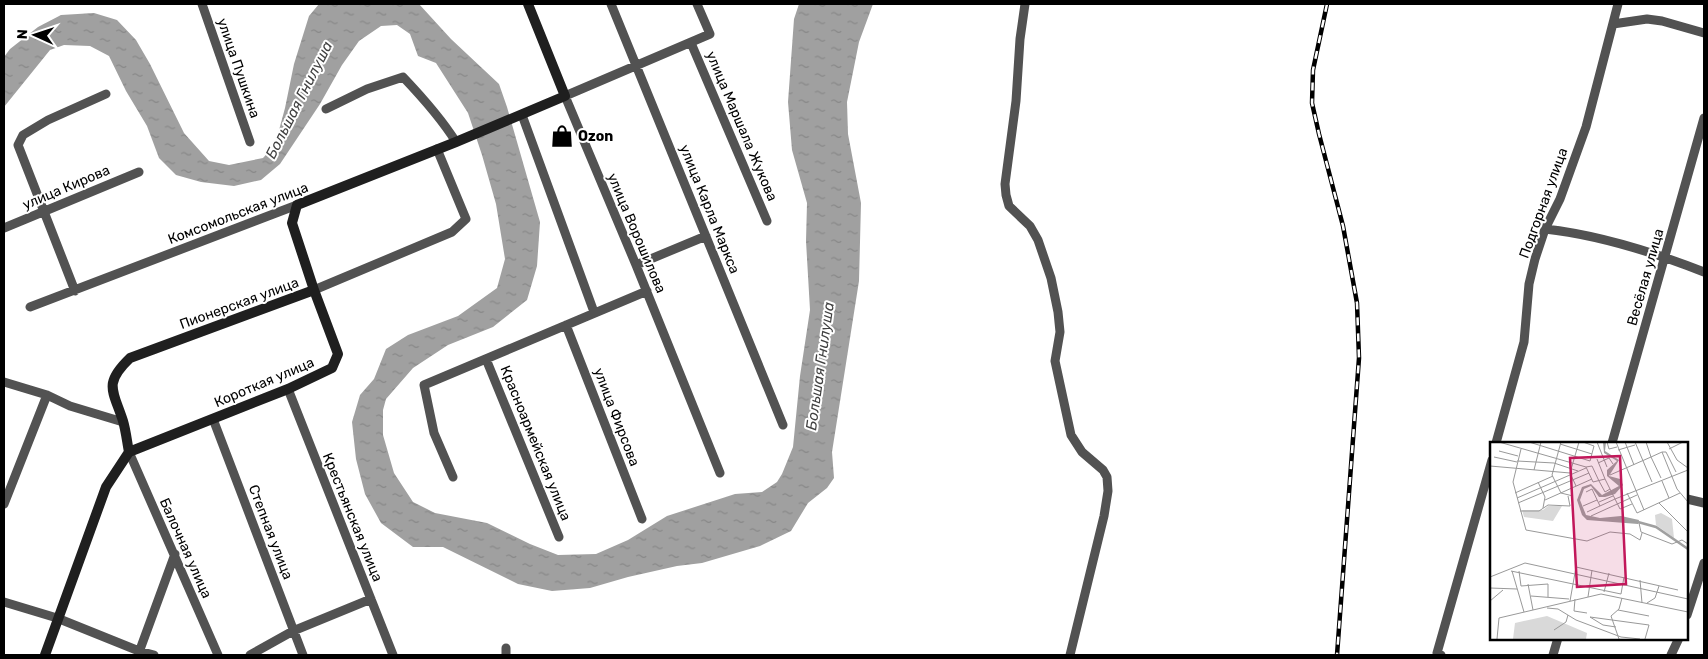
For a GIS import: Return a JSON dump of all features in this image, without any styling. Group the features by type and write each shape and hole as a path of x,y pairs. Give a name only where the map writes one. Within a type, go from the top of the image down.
{"main road":[{"name":"улица Ворошилова","path":"528,4 565,96"},
{"path":"518,116 565,96"},
{"name":"Комсомольская улица","path":"297,205 518,116"},
{"name":"Короткая улица","path":"128,452 288,389 332,368 338,354 292,223 297,205"},
{"name":"Пионерская улица","path":"128,452 123,422 112,390 117,370 130,358 314,290"},
{"path":"45,655 106,488 128,452"}],"street":[{"name":"улица Пушкина","path":"202,4 250,142"},
{"name":"улица Карла Маркса","path":"611,4 783,425"},
{"name":"улица Маршала Жукова","path":"697,4 710,34 691,43 767,221"},
{"path":"1025,4 1020,39 1016,102 1005,184 1006,195 1009,206 1030,226 1038,240 1051,278 1060,332 1056,361 1071,435 1082,452 1103,470 1108,477 1104,516 1070,655"},
{"name":"Подгорная улица","path":"1496,442 1524,342 1529,284 1535,259 1545,229 1560,199 1586,127 1618,4"},
{"path":"1613,24 1647,19 1662,21 1704,33"},
{"path":"565,96 691,43"},
{"path":"326,109 367,89 403,77 444,123 456,142"},
{"path":"75,291 18,145 23,135 48,120 106,94"},
{"name":"улица Ворошилова","path":"565,96 647,291 720,473"},
{"path":"518,116 594,312"},
{"name":"Весёлая улица","path":"1612,442 1704,118"},
{"name":"Пионерская улица","path":"314,290 452,232 466,219 437,149"},
{"name":"улица Кирова","path":"4,228 139,172"},
{"name":"Комсомольская улица","path":"30,308 297,205"},
{"path":"1545,229 1573,232 1665,257 1704,272"},
{"path":"636,265 706,236"},
{"path":"453,477 434,433 424,385 647,291"},
{"name":"улица Фирсова","path":"566,325 642,519"},
{"name":"Красноармейская улица","path":"486,359 559,537"},
{"path":"4,382 47,395 70,406 123,422"},
{"name":"Крестьянская улица","path":"288,389 393,655"},
{"path":"4,504 47,395"},
{"name":"Степная улица","path":"213,419 303,655"},
{"name":"Балочная улица","path":"128,452 175,554 218,655"},
{"path":"1439,654 1490,467"},
{"path":"1688,499 1704,504"},
{"path":"138,653 175,554"},
{"path":"1688,612 1704,563"},
{"path":"250,655 293,631 371,598"},
{"path":"4,602 57,618 138,653 154,655"},
{"path":"1553,655 1558,639"},
{"path":"1671,655 1679,639"}],"water":[{"name":"Большая Гнилуша","path":"319,4 419,4 451,39 499,84 540,222 537,266 527,300 493,327 448,345 413,368 386,399 383,410 383,435 394,473 413,502 435,513 487,523 558,555 596,554 628,540 667,516 735,494 762,492 777,482 782,474 793,447 800,376 810,310 806,241 807,203 792,150 788,102 794,19 799,4 873,4 859,42 847,102 848,134 861,203 859,281 832,452 834,478 827,488 808,503 791,531 760,546 702,563 677,566 590,588 552,591 518,584 443,547 413,547 381,523 365,494 356,459 352,422 360,395 374,379 386,349 408,335 458,316 497,288 505,259 496,204 468,113 436,63 418,56 410,34 397,25 381,26 359,41 280,164 261,180 234,186 201,182 176,175 159,158 147,126 126,91 109,56 90,46 64,45 50,50 4,107 4,57 10,49 38,27 61,15 94,13 117,20 136,40 184,133 209,161 229,165 263,158 275,145 294,64 309,16"}],"railway":[{"path":"1327,4 1313,70 1312,103 1343,226 1357,303 1359,358 1337,655"}],"place":[{"name":"Ozon","path":"562,136"}]}
